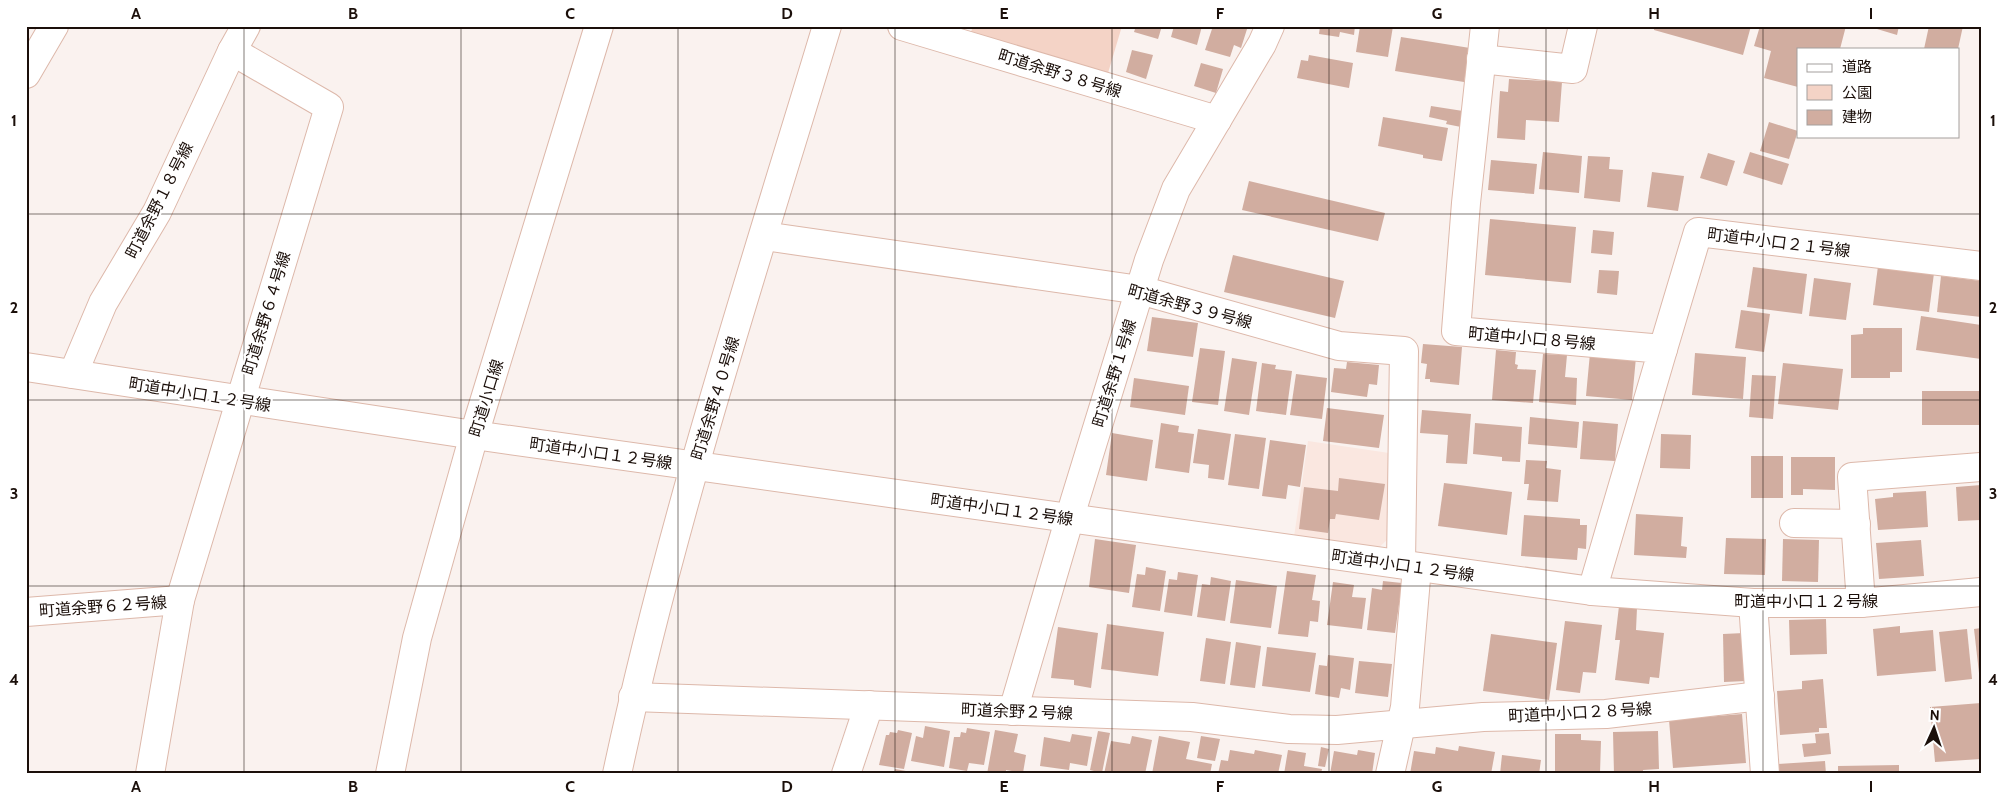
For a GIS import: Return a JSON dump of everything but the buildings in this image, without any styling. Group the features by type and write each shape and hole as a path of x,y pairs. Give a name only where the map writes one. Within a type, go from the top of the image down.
{"street":[{"path":"26,74 54,26"},
{"name":"町道余野１８号線","path":"73,374 103,303 157,212 232,51 246,26"},
{"name":"町道小口線","path":"390,774 417,638 474,435 599,26"},
{"name":"町道余野４０号線","path":"617,774 633,697 694,466 827,26"},
{"name":"町道余野３８号線","path":"902,26 1217,120"},
{"name":"町道余野１号線","path":"1013,711 1149,260 1176,189 1262,44 1270,26"},
{"name":"町道中小口８号線","path":"1485,26 1456,331 1663,348"},
{"path":"1481,59 1573,69 1583,26"},
{"name":"町道余野６４号線","path":"150,774 180,600 239,400 329,108 232,51"},
{"name":"町道中小口２１号線","path":"1663,348 1698,232 1981,266"},
{"name":"町道余野３９号線","path":"764,236 1140,290 1339,346 1404,351 1409,566"},
{"path":"1592,591 1663,348"},
{"name":"町道中小口１２号線","path":"26,367 474,435 1592,591 1753,603 1861,603 1981,592"},
{"path":"1861,603 1852,477 1981,467"},
{"path":"1794,524 1856,524"},
{"path":"1390,774 1405,707 1409,566"},
{"name":"町道余野６２号線","path":"26,612 180,600"},
{"path":"1753,603 1765,774"},
{"name":"町道中小口２８号線","path":"1401,726 1483,717 1606,714 1760,696"},
{"name":"町道余野２号線","path":"633,697 1192,717 1308,730 1401,726"},
{"path":"846,774 869,705"}],"shaded area":[{"path":"1308,441 1389,453 1387,540 1377,549 1294,537"}],"green space":[{"path":"973,26 1122,26 1108,73 971,32"}]}
